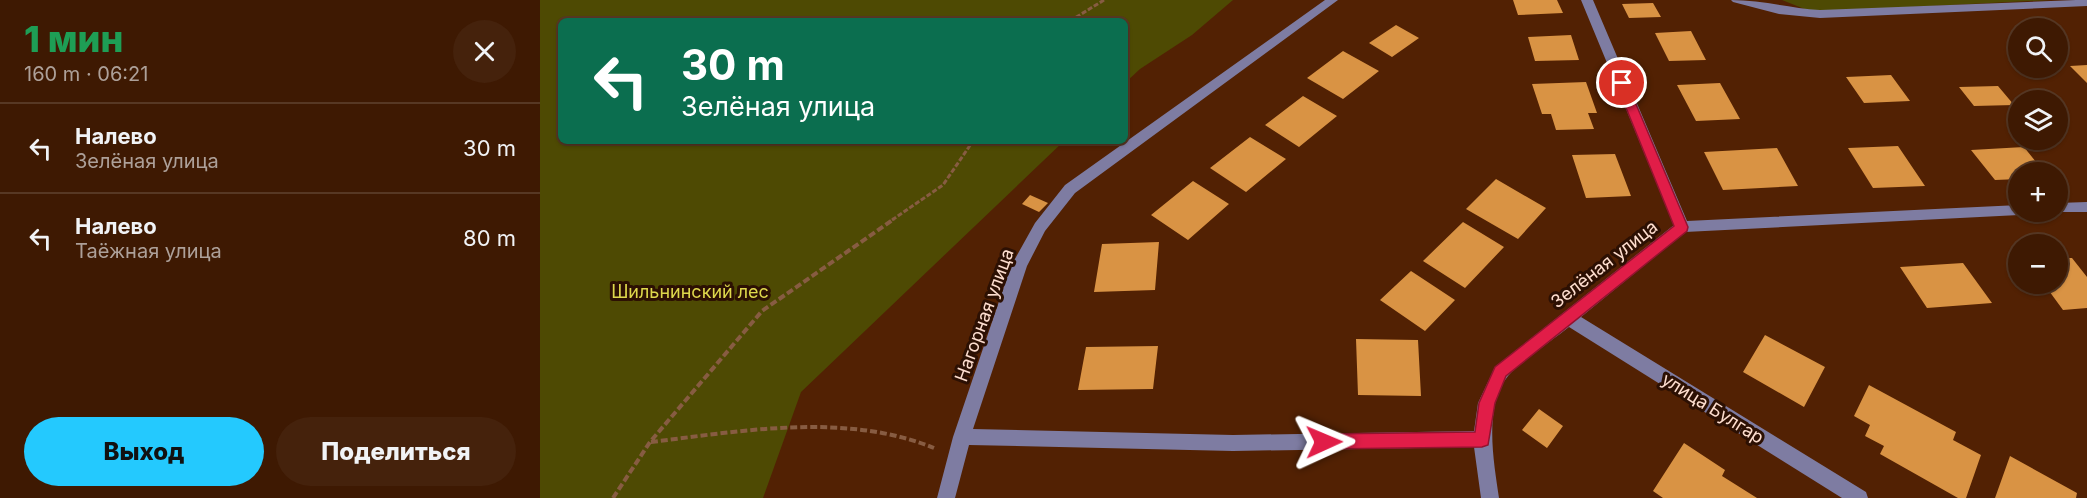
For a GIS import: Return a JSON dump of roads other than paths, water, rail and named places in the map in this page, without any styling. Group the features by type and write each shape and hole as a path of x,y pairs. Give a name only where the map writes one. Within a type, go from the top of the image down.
{"street":[{"name":"Нагорная улица","path":"945,498 1019,267 1040,227 1070,189 1332,0"},
{"path":"1587,0 1682,227"},
{"path":"1737,0 1779,10 1820,14 2087,3"},
{"path":"2068,208 2087,207"},
{"name":"Зелёная улица","path":"1490,498 1482,439 1487,403 1501,372 1682,227 2008,211"},
{"name":"улица Булгар","path":"1567,317 1859,498"},
{"path":"961,443 1233,443 1482,439"}],"park label":[{"name":"Шильнинский лес","path":"690,291"}]}
